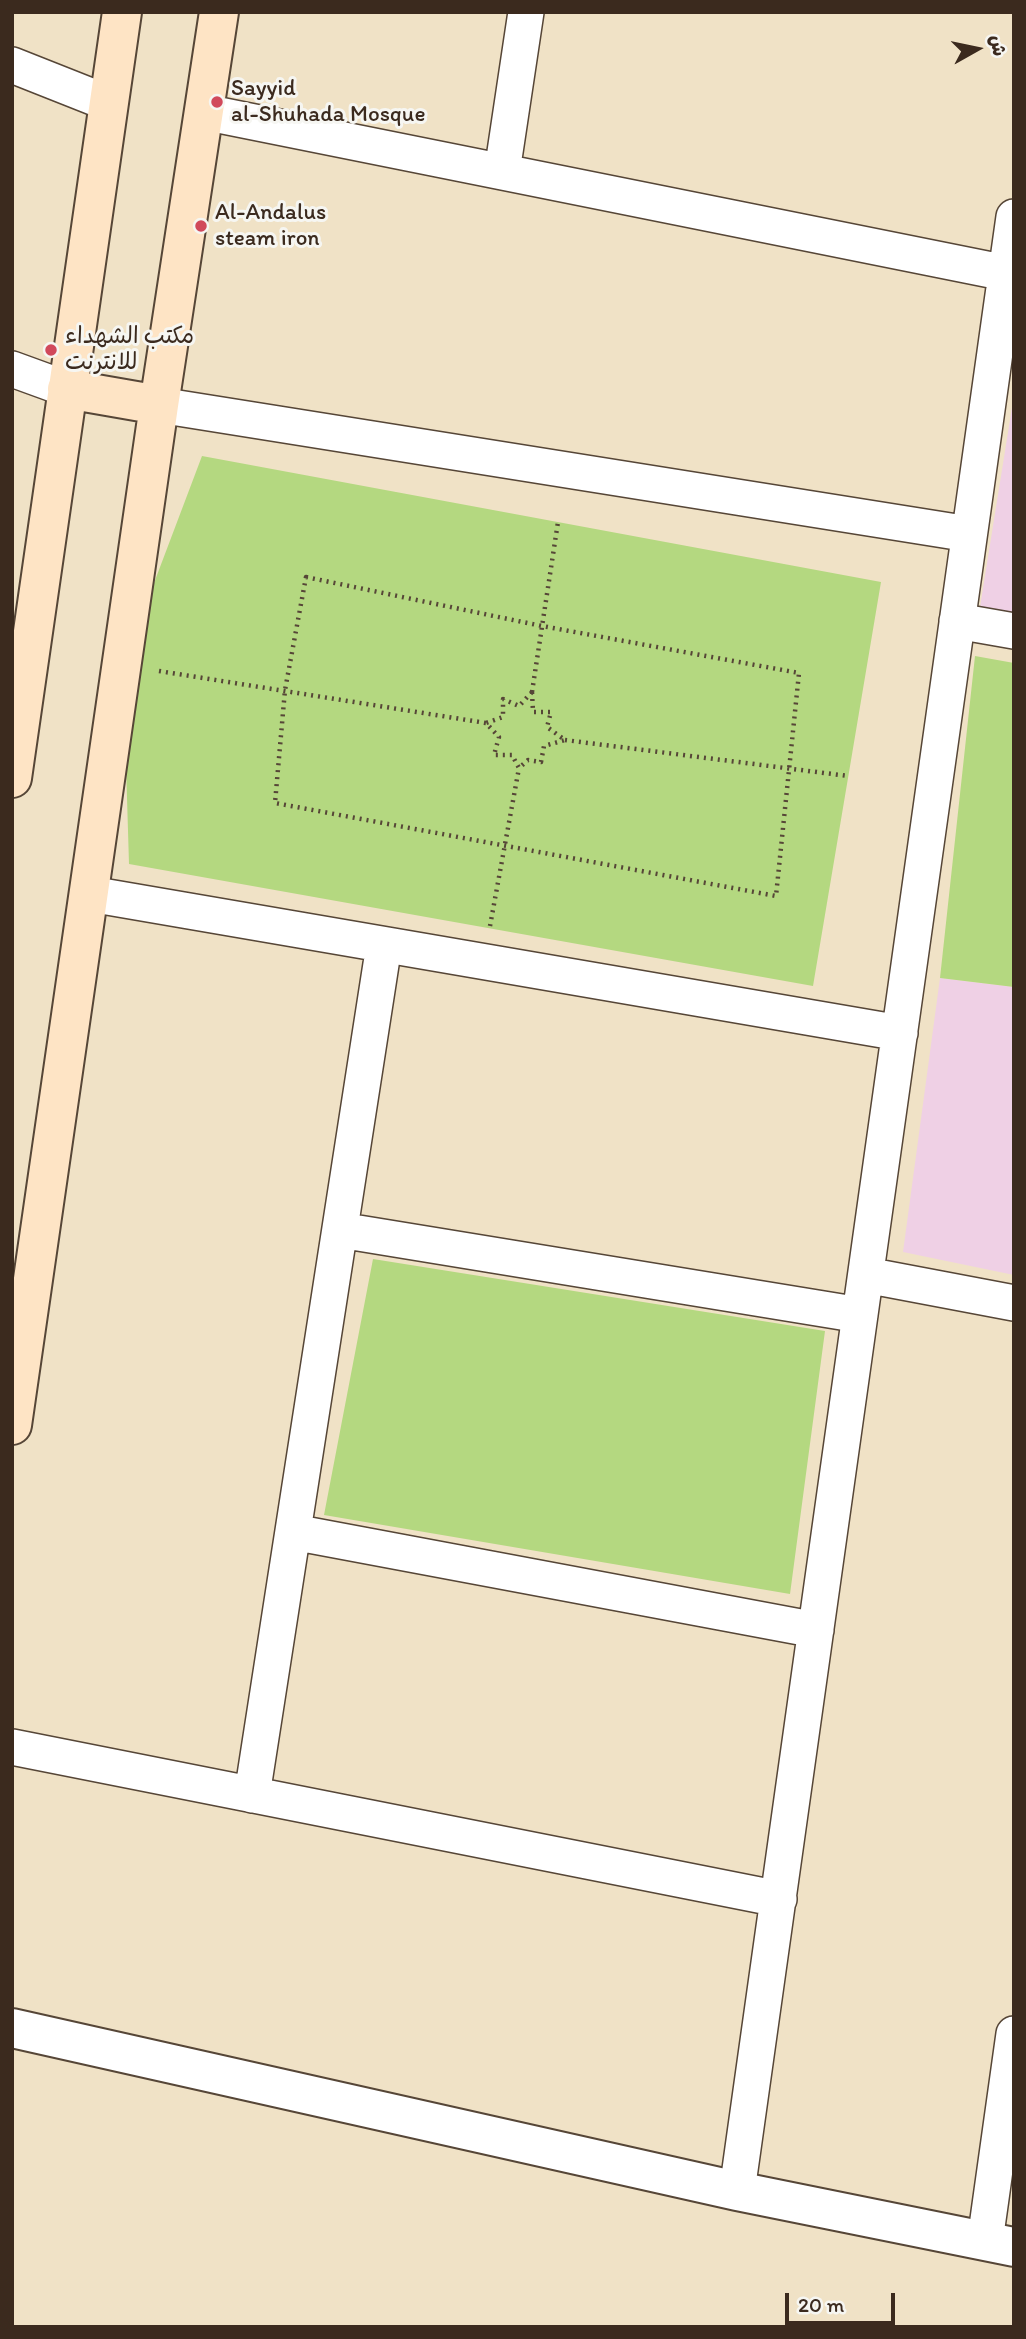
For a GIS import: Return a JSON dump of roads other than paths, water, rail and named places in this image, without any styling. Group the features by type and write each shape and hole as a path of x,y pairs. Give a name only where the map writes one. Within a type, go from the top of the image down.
{"main road":[{"path":"12,778 122,12"},
{"path":"12,1425 159,405 219,12"},
{"path":"67,389 159,405"}],"street":[{"path":"502,172 526,12"},
{"path":"12,65 108,103"},
{"path":"204,112 1006,273"},
{"path":"737,2191 1014,217"},
{"path":"12,369 67,389"},
{"path":"159,405 969,534"},
{"path":"957,621 1014,631"},
{"path":"90,894 900,1033"},
{"path":"252,1795 384,945"},
{"path":"340,1230 860,1315"},
{"path":"866,1275 1014,1303"},
{"path":"293,1532 816,1630"},
{"path":"12,1747 779,1899"},
{"path":"12,2028 737,2191 999,2244 1014,2034"}],"place":[{"name":"Sayyid al-Shuhada Mosque","path":"217,102"},
{"name":"Al-Andalus steam iron","path":"201,226"},
{"name":"مكتب الشهداء للانترنت","path":"51,350"}]}
